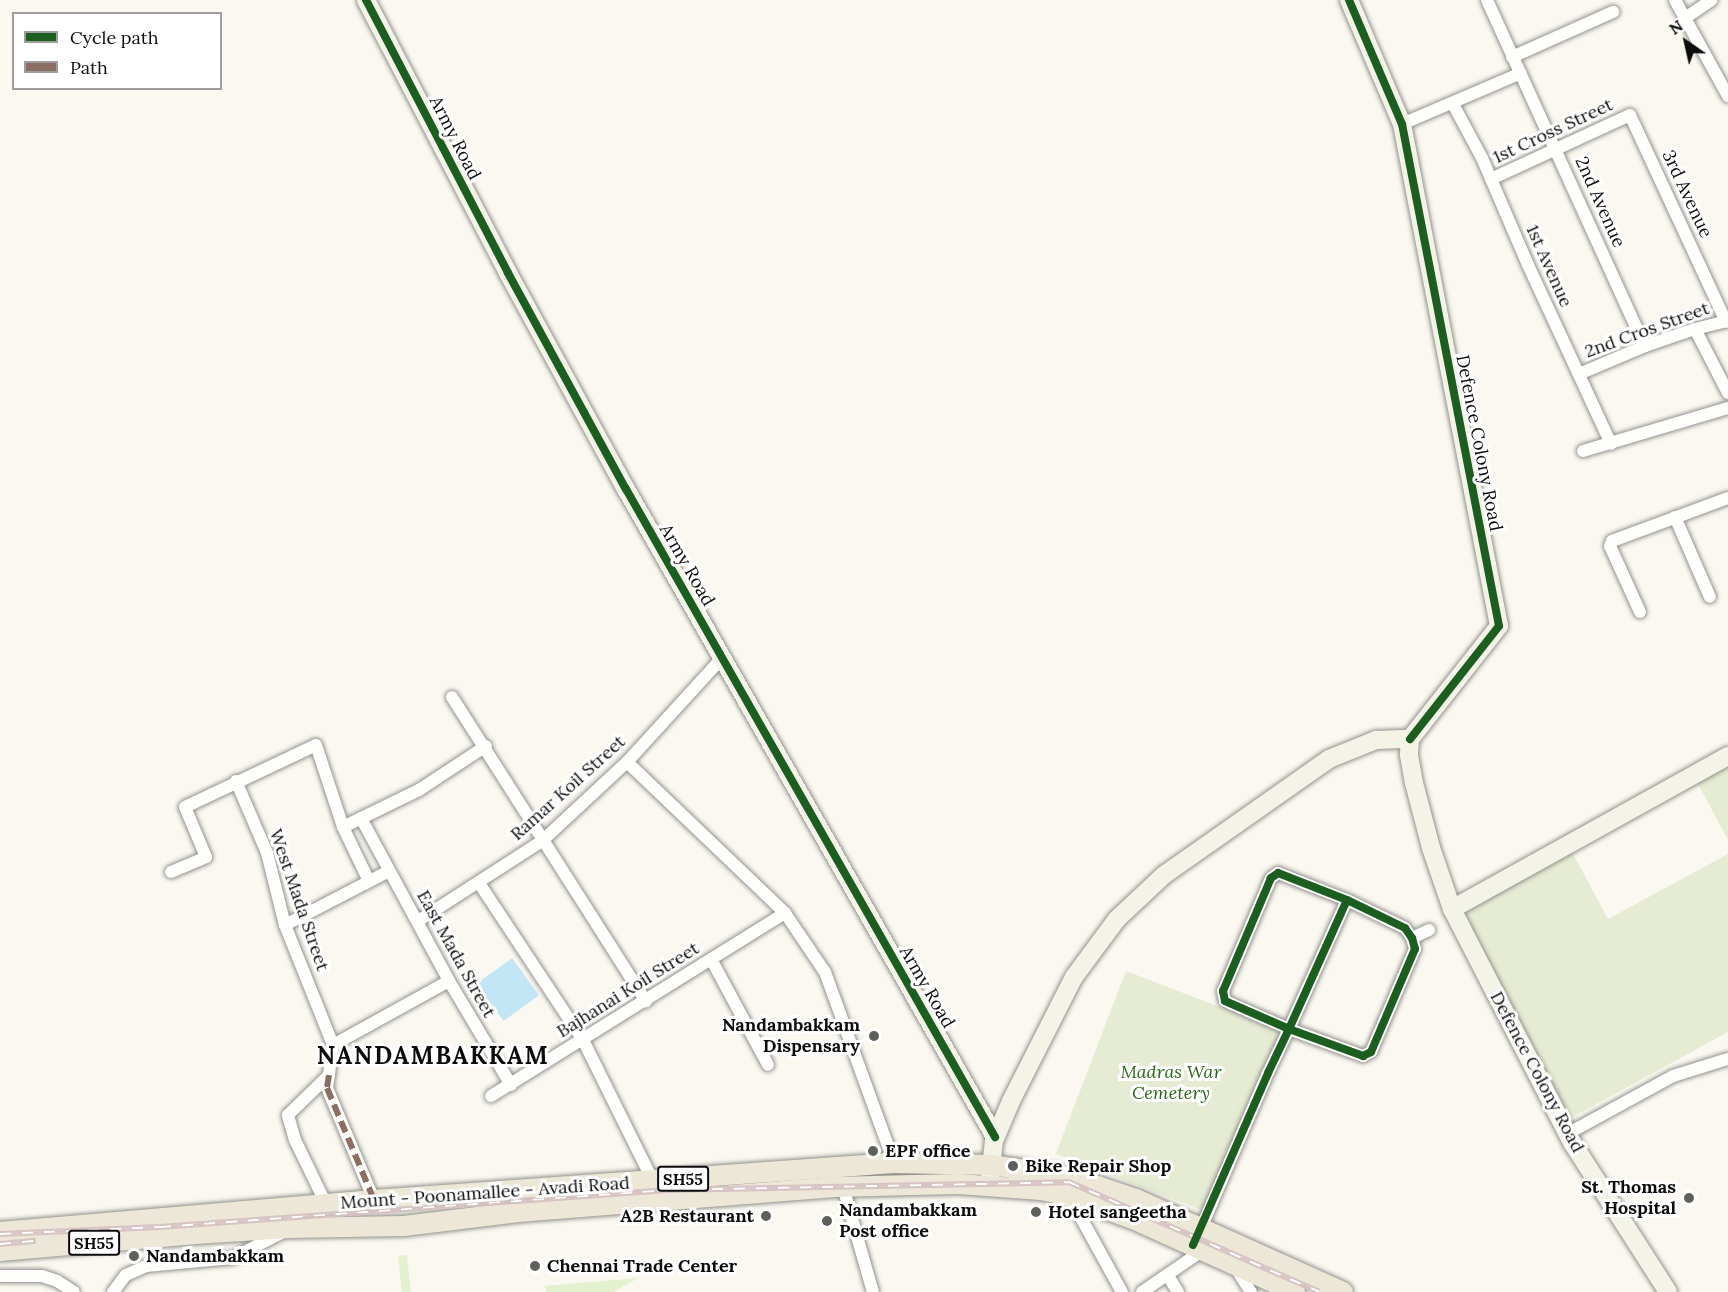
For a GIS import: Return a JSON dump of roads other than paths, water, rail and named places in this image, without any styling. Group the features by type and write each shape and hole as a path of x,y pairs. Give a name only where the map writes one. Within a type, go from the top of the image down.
{"main road":[{"name":"Mount - Poonamallee - Avadi Road","path":"0,1251 195,1225 326,1204 894,1163 991,1165 1071,1177 1136,1199 1234,1265 1295,1292"},
{"path":"805,1169 806,1190"},
{"name":"Mount - Poonamallee - Avadi Road","path":"0,1232 195,1225 289,1228 404,1226 518,1212 843,1187 901,1184 990,1186 1041,1190 1069,1196 1343,1292"}],"street":[{"name":"Army Road","path":"366,0 519,294 626,489 995,1137"},
{"name":"Defence Colony Road","path":"1349,0 1402,124 1499,626 1410,739 1409,755 1414,783 1431,848 1452,909 1567,1134 1668,1292"},
{"name":"2nd Avenue","path":"1487,0 1645,346"},
{"path":"1675,0 1728,96"},
{"path":"1684,18 1712,0"},
{"path":"1512,57 1613,12"},
{"path":"1402,124 1521,73"},
{"name":"1st Avenue","path":"1453,104 1491,179 1611,444"},
{"name":"1st Cross Street","path":"1491,179 1630,115"},
{"name":"3rd Avenue","path":"1630,115 1727,321"},
{"name":"2nd Cros Street","path":"1579,374 1645,346 1727,321"},
{"path":"1695,329 1728,393"},
{"path":"1583,451 1728,408"},
{"path":"1640,612 1610,546 1612,541 1728,498"},
{"path":"1675,518 1710,597"},
{"name":"Ramar Koil Street","path":"418,921 542,841 627,762 723,657"},
{"path":"452,697 486,746 542,841 646,1002"},
{"path":"990,1186 995,1137 1055,1011 1074,977 1110,927 1138,897 1263,803 1329,759 1376,740 1410,739"},
{"path":"171,872 206,857 185,807 236,781 316,746 343,827 369,882"},
{"path":"343,827 419,790 486,746"},
{"path":"1452,909 1728,756"},
{"path":"627,762 785,913 825,972 894,1163"},
{"name":"West Mada Street","path":"236,781 267,853 285,925 333,1045 327,1088 374,1200"},
{"name":"East Mada Street","path":"362,818 449,981 511,1085"},
{"path":"285,925 389,871"},
{"path":"1278,873 1347,900 1405,928 1412,938 1415,949 1371,1052 1363,1056 1289,1029 1225,1001 1223,991 1271,878 1278,873"},
{"path":"479,883 583,1040 653,1181"},
{"path":"1142,1292 1168,1276 1199,1241 1289,1029 1347,900"},
{"name":"Bajhanai Koil Street","path":"491,1096 646,1002 785,913"},
{"path":"1412,938 1429,930"},
{"path":"711,959 768,1065"},
{"path":"333,1045 449,981"},
{"path":"1567,1134 1672,1076 1728,1059"},
{"path":"326,1204 299,1148 288,1114 329,1075"},
{"path":"843,1187 873,1292"},
{"path":"1069,1196 1122,1292"},
{"path":"113,1292 126,1275 147,1266 233,1258 289,1228"},
{"path":"1234,1265 1251,1292"},
{"path":"0,1276 42,1276 57,1281 74,1292"},
{"path":"1168,1276 1178,1292"}],"water":[{"path":"512,958 539,995 503,1021 476,984"}],"railway":[{"path":"0,1234 160,1227 668,1190 1069,1182 1319,1292"},
{"path":"0,1244 36,1241"}],"place":[{"name":"Nandambakkam Dispensary","path":"874,1036"},
{"name":"EPF office","path":"873,1151"},
{"name":"Bike Repair Shop","path":"1013,1166"},
{"name":"St. Thomas Hospital","path":"1689,1198"},
{"name":"Hotel sangeetha","path":"1036,1212"},
{"name":"A2B Restaurant","path":"766,1216"},
{"name":"Nandambakkam Post office","path":"827,1221"},
{"name":"Nandambakkam","path":"134,1256"},
{"name":"Chennai Trade Center","path":"535,1266"}],"district":[{"name":"NANDAMBAKKAM","path":"433,1056"}],"park label":[{"name":"Madras War Cemetery","path":"1171,1083"}]}
